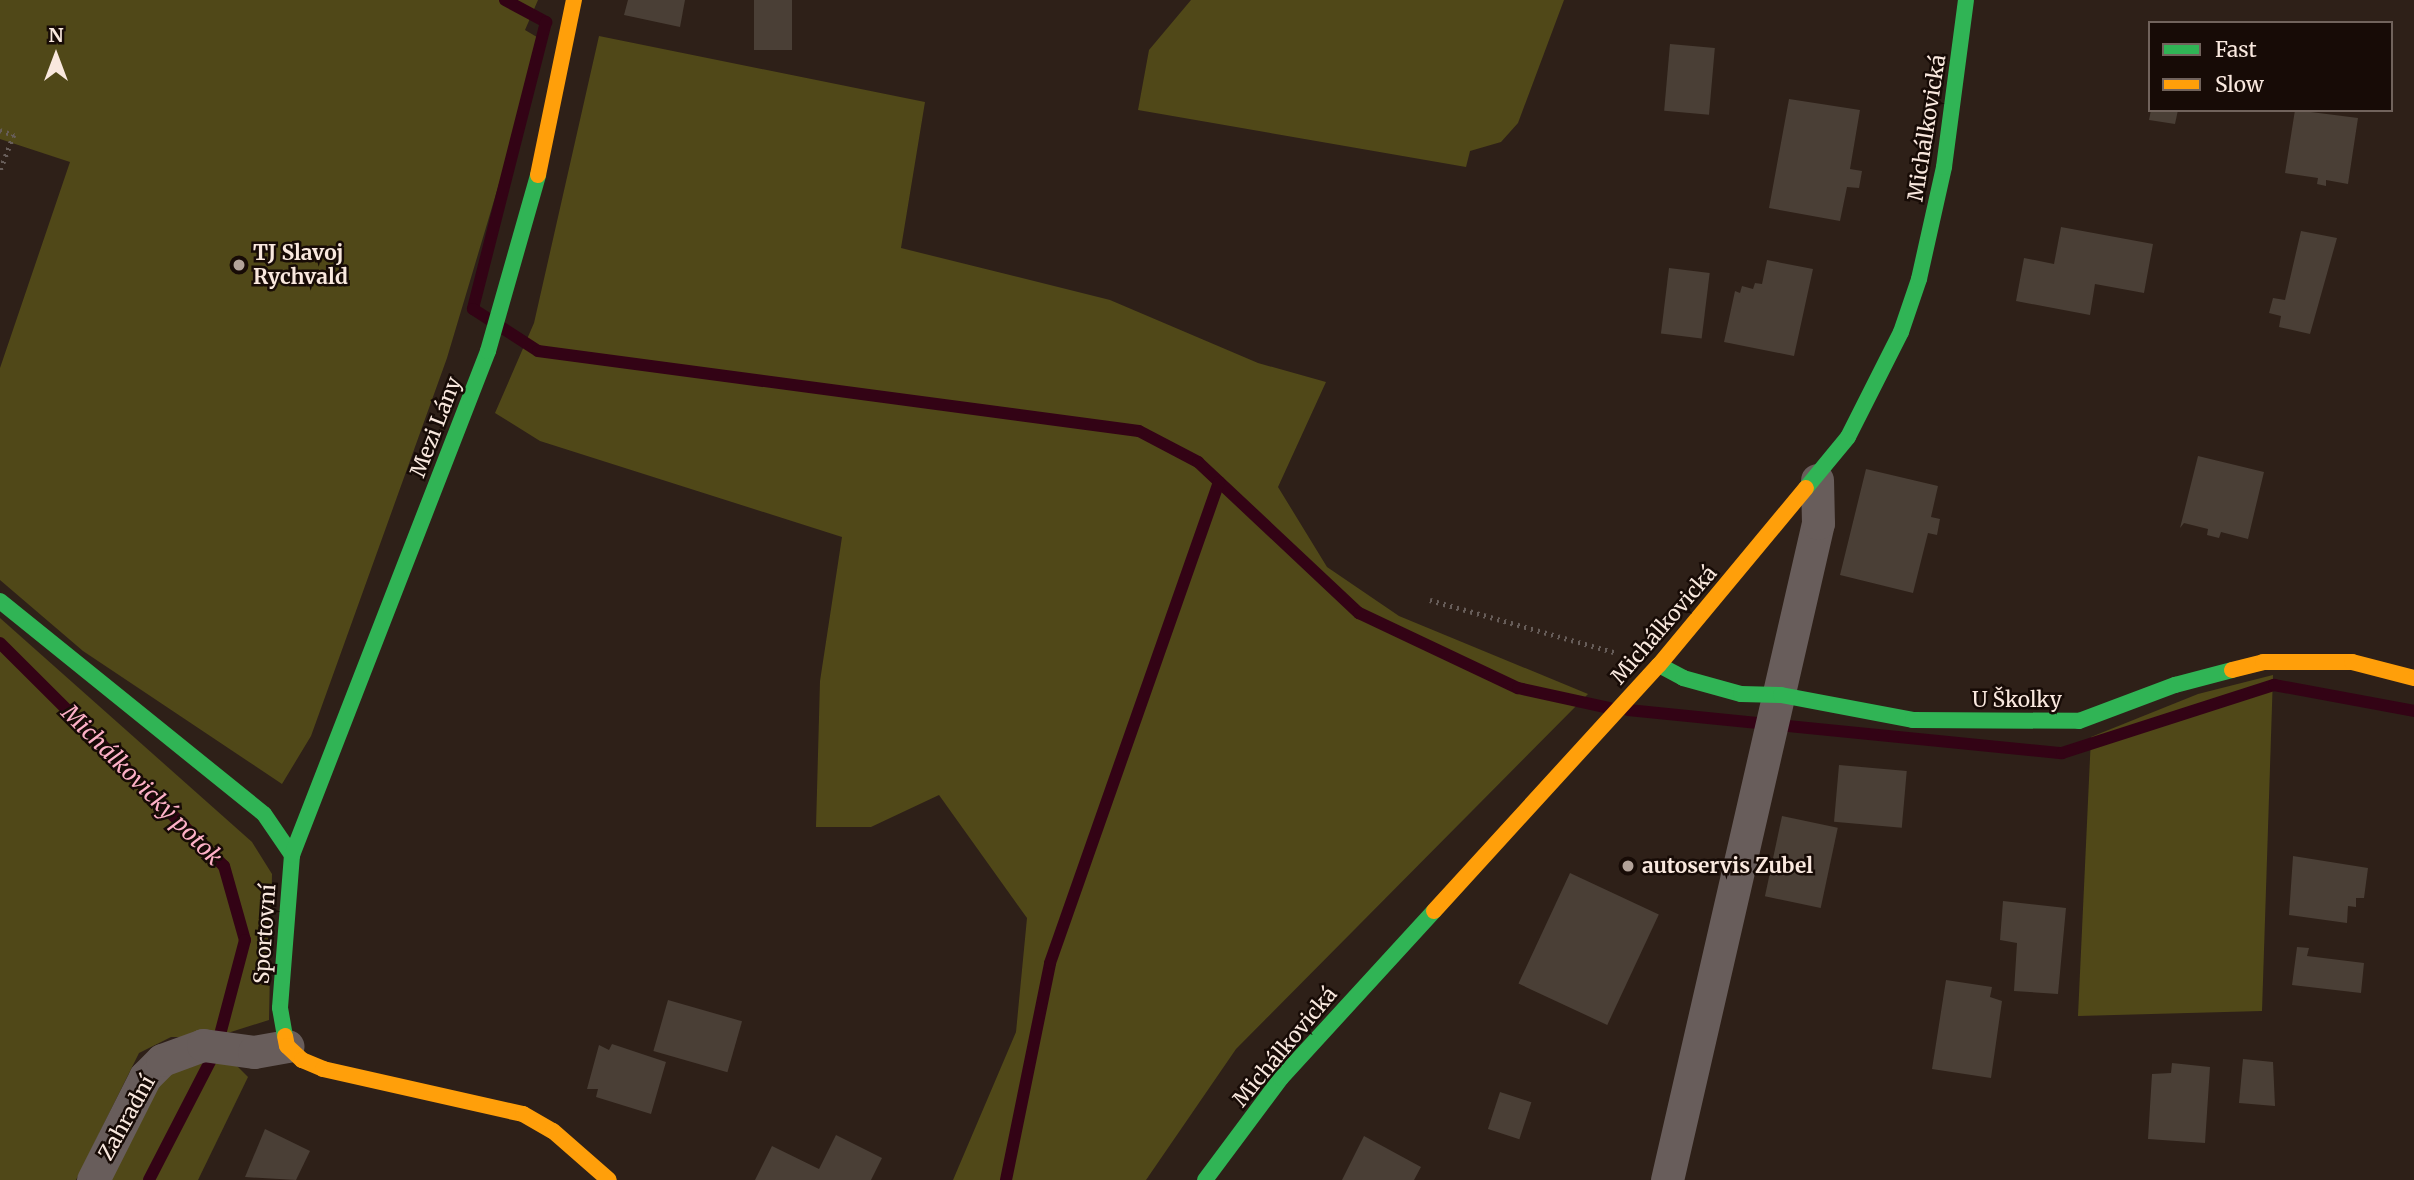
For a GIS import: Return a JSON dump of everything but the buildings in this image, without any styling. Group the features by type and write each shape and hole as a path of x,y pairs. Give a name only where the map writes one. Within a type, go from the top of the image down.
{"street":[{"name":"Mezi Lány","path":"292,855 488,351 547,144 574,0"},
{"name":"Michálkovická","path":"1205,1180 1281,1078 1659,664 1817,480 1848,437 1877,384 1919,279 1944,167 1966,0"},
{"path":"1667,1180 1781,695 1818,523 1817,480"},
{"path":"0,601 264,814 292,855"},
{"name":"U Školky","path":"1659,664 1683,678 1741,694 1781,695 1913,720 2078,721 2175,685 2263,663 2352,663 2414,678"},
{"name":"Sportovní","path":"287,1046 280,1008 292,855"},
{"name":"Zahradní","path":"93,1180 145,1077 162,1060 204,1045 254,1052 287,1046"},
{"path":"287,1046 302,1060 323,1069 523,1114 553,1131 609,1180"}],"path":[{"path":"0,130 14,135 0,171"},
{"path":"1430,600 1659,664"}],"shaded area":[{"name":"TJ Slavoj Rychvald","path":"0,0 538,0 525,30 542,40 447,358 311,736 282,784 83,651 0,580 0,368 70,162 0,139"},
{"path":"1191,0 1564,0 1518,123 1501,142 1470,151 1466,167 1138,110 1149,50"},
{"path":"599,36 925,102 901,248 1110,300 1258,363 1326,382 1278,487 1327,567 1399,616 1588,694 1236,1049 1146,1180 953,1180 1016,1032 1027,918 939,795 871,827 816,827 820,681 842,537 540,441 495,413 534,323"},
{"path":"0,618 252,842 272,874 269,1020 215,1037 171,1037 139,1053 76,1180 0,1180"},
{"path":"2273,675 2262,1011 2078,1016 2091,737 2198,694"},
{"path":"229,1058 248,1077 198,1180 105,1180 161,1078 189,1063"}],"waterway":[{"path":"505,0 546,22 473,309 538,351 1139,431 1198,462 1359,613 1518,688 1610,708"},
{"path":"1006,1180 1050,963 1219,482"},
{"name":"Michálkovický potok","path":"0,643 224,866 245,940 216,1050 149,1180"},
{"path":"1628,710 2062,753 2274,685 2414,711"}],"traffic: fast":[{"path":"1806,488 1848,437 1901,332 1919,279 1944,167 1966,0"},
{"path":"292,855 488,351 538,175"},
{"path":"0,601 264,814 292,855 280,1008 285,1036"},
{"path":"1659,665 1683,678 1741,694 1781,695 1913,720 2079,721 2175,685 2232,670"},
{"path":"1205,1180 1281,1078 1434,911"}],"traffic: slow":[{"path":"538,175 574,0"},
{"path":"1434,911 1659,665 1806,488"},
{"path":"2232,670 2263,662 2352,662 2414,678"},
{"path":"285,1036 287,1046 302,1060 323,1069 523,1114 553,1131 609,1180"}],"place":[{"name":"TJ Slavoj Rychvald","path":"239,265"},
{"name":"autoservis Zubel","path":"1628,866"}]}
